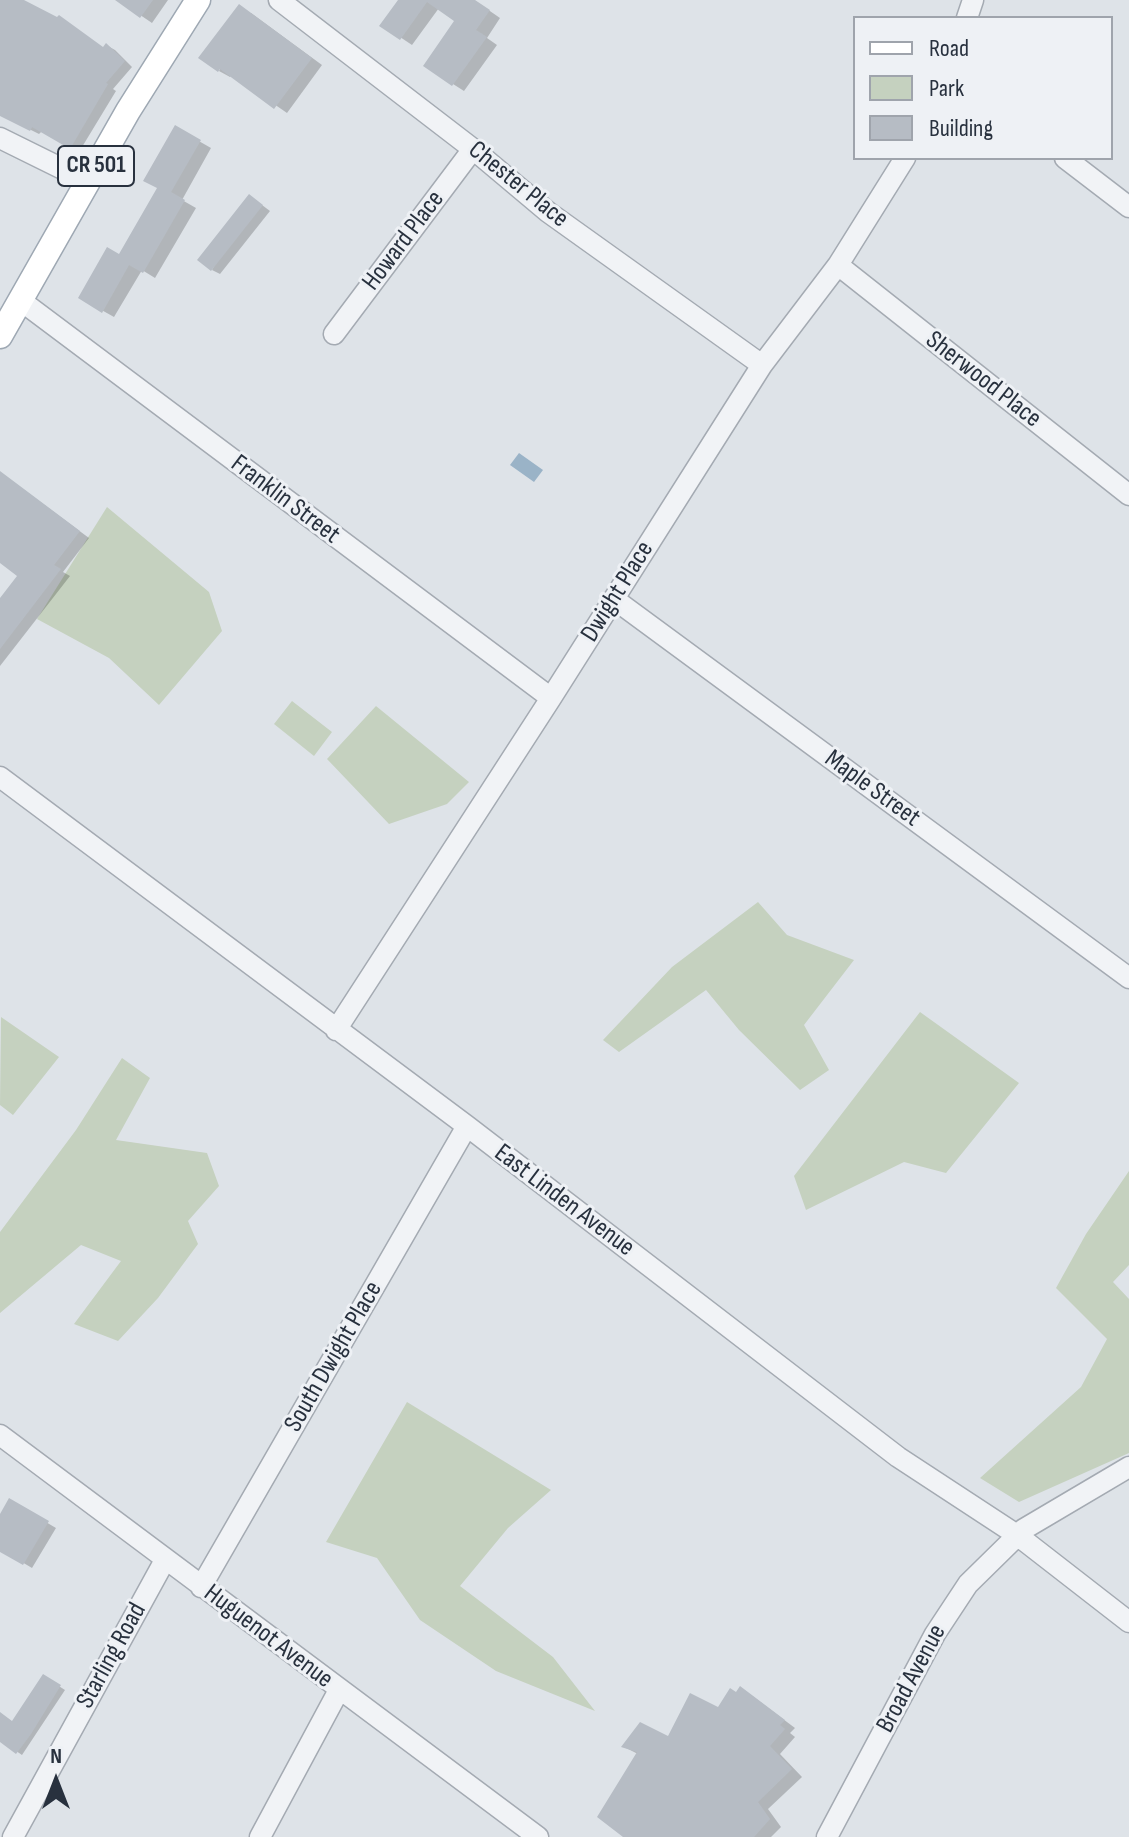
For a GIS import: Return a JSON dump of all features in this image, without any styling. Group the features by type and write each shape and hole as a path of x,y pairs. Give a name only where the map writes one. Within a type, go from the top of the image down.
{"main road":[{"name":"CR 501","path":"0,336 128,111 198,0"}],"street":[{"name":"Chester Place","path":"279,0 473,149 548,212 762,365"},
{"path":"0,138 87,181"},
{"name":"Howard Place","path":"334,334 473,149"},
{"name":"Dwight Place","path":"336,1030 762,365 838,265 904,160"},
{"path":"1068,160 1129,207"},
{"name":"Sherwood Place","path":"838,265 1129,495"},
{"name":"Franklin Street","path":"20,300 551,698"},
{"name":"Maple Street","path":"614,599 1129,978"},
{"name":"East Linden Avenue","path":"0,777 467,1126 898,1457 1017,1535 1129,1622"},
{"name":"South Dwight Place","path":"201,1587 467,1126"},
{"name":"Huguenot Avenue","path":"0,1435 339,1690 515,1830 538,1837"},
{"name":"Broad Avenue","path":"827,1837 945,1617 968,1584 1017,1535 1037,1520 1129,1467"},
{"name":"Starling Road","path":"13,1837 165,1560"},
{"path":"260,1837 339,1690"}],"green space":[{"path":"107,507 209,592 222,631 159,705 109,658 37,619"},
{"path":"292,701 332,732 314,756 274,724"},
{"path":"376,706 469,782 447,804 389,824 327,759"},
{"path":"758,902 787,935 854,960 804,1025 829,1070 800,1090 739,1030 706,990 619,1052 603,1040 672,967"},
{"path":"920,1012 1019,1083 946,1173 904,1162 806,1210 794,1176"},
{"path":"1,1017 59,1057 13,1115 0,1105"},
{"path":"122,1058 150,1078 116,1140 207,1153 219,1186 188,1221 198,1244 158,1298 118,1341 74,1324 121,1261 81,1245 0,1313 0,1232 76,1130"},
{"path":"1129,1171 1129,1265 1113,1282 1129,1299 1129,1453 1019,1502 980,1478 1081,1387 1107,1339 1056,1288 1086,1234"},
{"path":"407,1402 551,1490 508,1528 460,1586 553,1657 595,1711 496,1671 420,1620 377,1558 326,1542"}],"water":[{"path":"519,453 543,470 534,482 510,465"}],"building":[{"path":"0,0 24,0 57,17 59,15 103,47 106,43 125,61 106,83 70,149 32,127 30,131 0,116"},
{"path":"115,0 153,0 140,18"},
{"path":"398,0 475,0 490,10 476,30 487,37 452,86 423,66 454,21 427,2 400,40 379,26"},
{"path":"239,4 312,58 274,109 220,69 218,72 198,58"},
{"path":"175,125 201,140 171,192 185,200 143,273 129,265 102,313 78,298 107,247 119,254 157,188 143,181"},
{"path":"249,194 263,205 211,271 197,260"},
{"path":"0,471 80,531 54,565 61,569 0,649 0,598 17,576 0,563"},
{"path":"9,1498 49,1521 23,1565 0,1552 0,1514"},
{"path":"43,1674 61,1685 16,1754 0,1742 0,1712 12,1721"},
{"path":"740,1686 785,1720 780,1725 785,1729 770,1746 792,1769 758,1802 770,1819 754,1837 623,1837 597,1817 637,1752 621,1747 640,1722 668,1736 690,1693 718,1707 730,1688 736,1692"}]}
